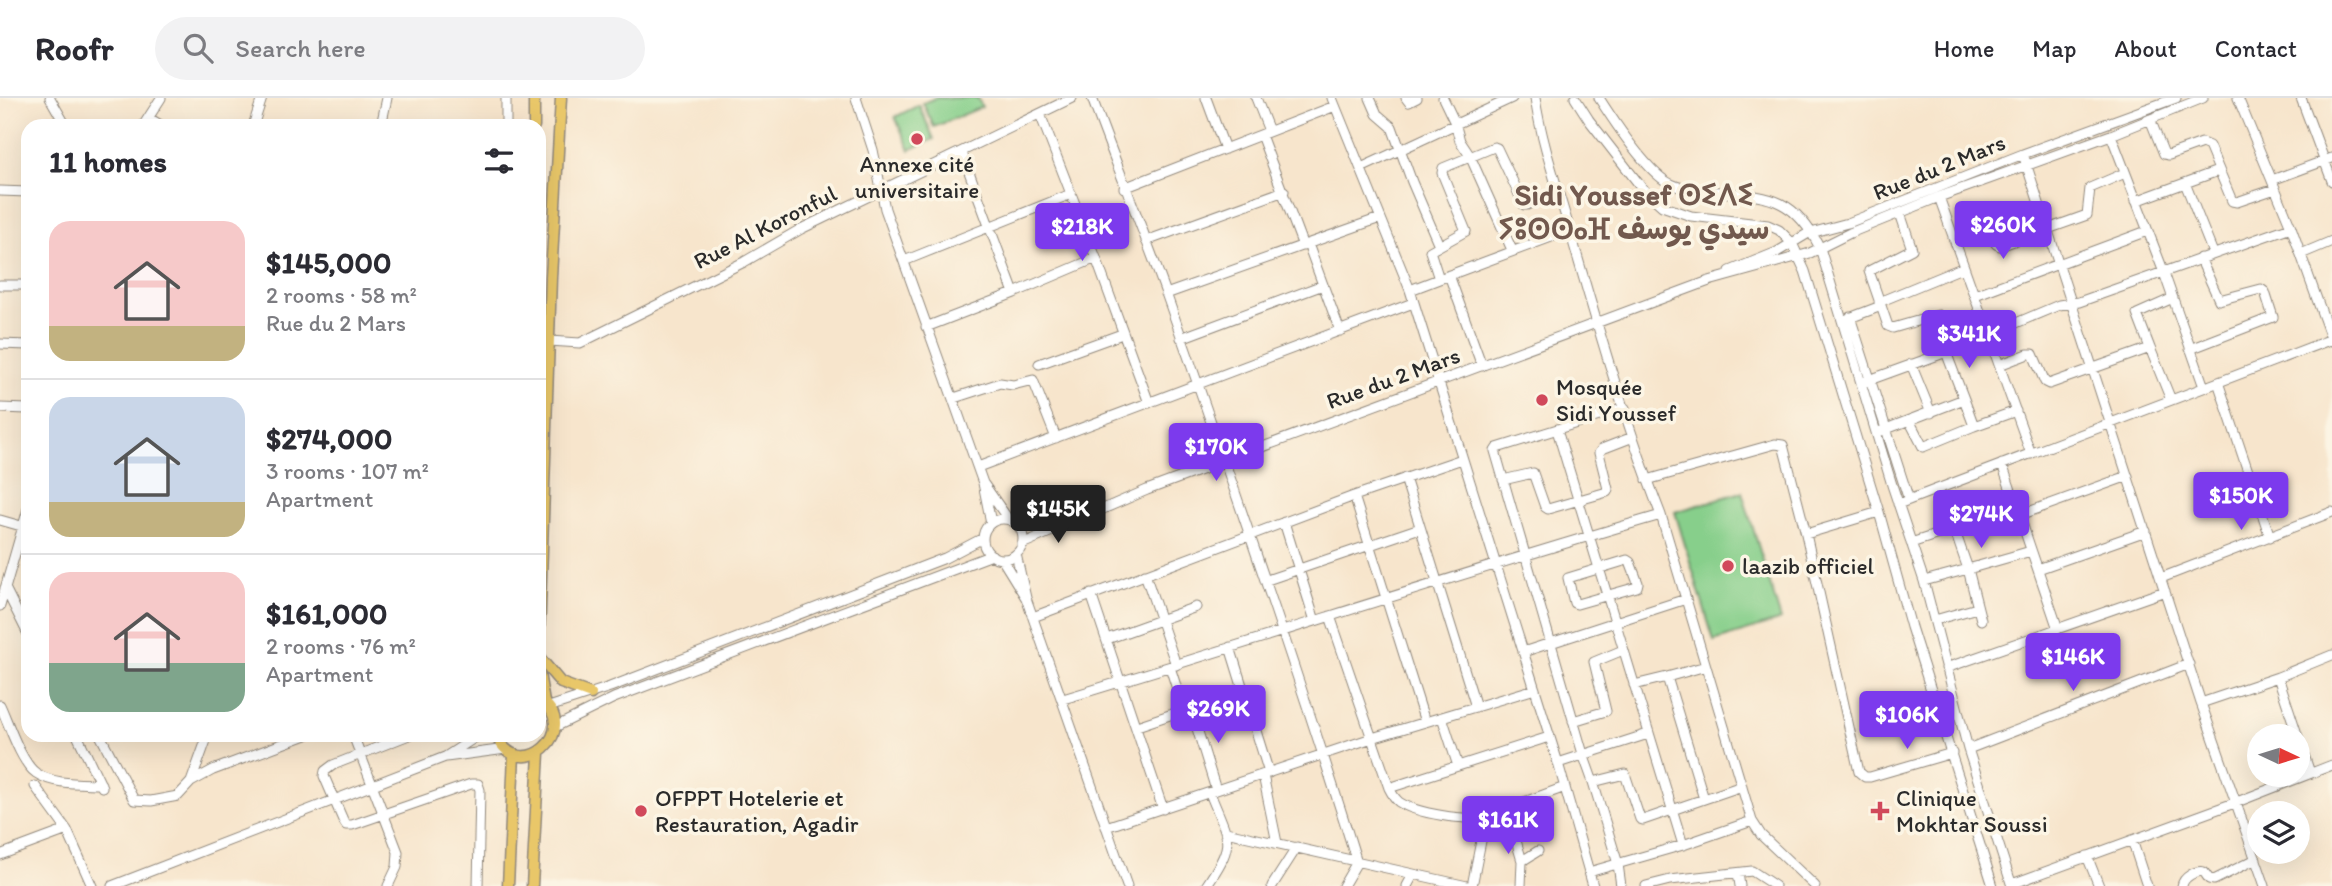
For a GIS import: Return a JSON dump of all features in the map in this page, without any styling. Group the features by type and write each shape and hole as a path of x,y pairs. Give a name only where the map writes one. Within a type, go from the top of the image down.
{"main road":[{"path":"534,98 534,119"},
{"path":"546,431 554,198 561,98"},
{"path":"546,666 561,684 591,694"},
{"path":"502,742 510,752 522,756 539,753 550,743 555,727 546,707"},
{"path":"508,886 510,752"},
{"path":"532,886 539,753"}],"street":[{"path":"51,98 62,119"},
{"path":"148,119 161,98"},
{"path":"255,119 262,98"},
{"path":"382,119 387,98"},
{"path":"506,98 506,119"},
{"path":"856,98 873,150 885,209 978,467 991,523"},
{"name":"Rue Al Koronful","path":"549,341 580,343 744,262 801,229 881,189 962,153 1072,98"},
{"path":"1092,98 1166,294 1252,536 1324,755 1357,862 1343,886"},
{"path":"1206,98 1225,149"},
{"path":"1256,98 1284,191 1340,331"},
{"path":"1370,98 1377,114 1392,127 1439,245"},
{"path":"1406,98 1409,102 1417,98"},
{"path":"1443,98 1460,141 1470,156 1512,250"},
{"path":"1535,98 1596,323 1661,515 1752,821 1761,835 1815,886"},
{"path":"1575,98 1642,188 1662,206 1691,216 1768,225 1779,230 1793,243 1800,256 1879,512 1911,627 1993,886"},
{"path":"1599,98 1651,169 1668,183 1684,189 1772,199 1796,213 1820,248 1871,379 1880,431 1898,504 1924,581 1968,749 2012,885 2274,788"},
{"name":"Rue du 2 Mars","path":"1719,277 1777,252 1812,233 1859,219 2023,154 2176,98"},
{"name":"Rue du 2 Mars","path":"1022,544 1081,517 1224,462 1719,277 1800,256 1938,197 2111,135 2203,98"},
{"path":"1898,504 2332,340 2291,227 2238,98"},
{"path":"2301,98 2328,159 2332,181"},
{"path":"1361,168 1509,99"},
{"path":"1124,188 1265,133 1334,102 1409,290 1558,763 1593,886"},
{"path":"1040,114 1149,403"},
{"path":"2150,119 2164,154 2169,155 2205,143 2209,146 2234,202 2328,159"},
{"path":"2111,135 2204,387"},
{"path":"1439,279 1430,253 1432,248 1466,231 1442,170 1492,146 1497,148 1525,205 1559,189"},
{"path":"962,153 1014,293"},
{"path":"2023,154 2201,703 2247,832"},
{"path":"2136,201 2218,171"},
{"path":"1953,238 1988,229 1996,244 2000,246 2049,230 2087,215 2088,192 2091,187 2125,173"},
{"path":"2185,183 2213,253"},
{"path":"0,191 21,192"},
{"path":"1146,241 1284,191"},
{"path":"904,261 1071,194"},
{"path":"1938,197 2031,453"},
{"path":"1900,213 1912,248 1870,271 1880,304 1891,328 1933,315 1939,316 1974,426"},
{"path":"1166,294 1380,218"},
{"path":"1861,383 1949,351 2059,305 2072,303 2291,227"},
{"path":"1409,290 1570,230"},
{"path":"1975,295 2147,231"},
{"path":"2301,254 2332,241"},
{"path":"926,327 1096,258"},
{"path":"2190,349 2271,320 2273,315 2265,292 2261,289 2219,300 2200,258"},
{"path":"1846,319 1964,267"},
{"path":"1449,275 1482,366"},
{"path":"0,285 21,285"},
{"path":"1181,338 1323,285"},
{"path":"2171,400 2137,314 2173,299"},
{"path":"978,467 1413,303"},
{"path":"1846,319 1861,383 1909,500"},
{"path":"1039,364 1122,334"},
{"path":"0,344 21,345"},
{"path":"1999,365 2028,354 2033,355 2045,382 2049,384 2150,348"},
{"path":"1911,364 1931,413"},
{"path":"954,398 1000,383 1013,385 1033,380 1056,438"},
{"path":"2218,382 2270,537"},
{"path":"1880,431 1964,400"},
{"path":"0,408 21,409"},
{"path":"1622,886 1618,864 1573,722 1495,451 1497,448 1625,408"},
{"path":"1909,420 1923,447 2016,411"},
{"path":"1557,430 1647,734 1683,845"},
{"path":"1503,480 1533,473 1546,509 1578,501 1608,491 1600,451 1633,437"},
{"path":"1647,480 1781,444 1786,448 1859,772 1870,777 1952,753"},
{"path":"1033,617 1354,496 1462,459"},
{"path":"2002,464 2059,629"},
{"path":"2020,515 2128,476"},
{"path":"1405,478 1476,707"},
{"path":"983,484 1023,535 1022,544 1016,554 1002,558 987,550 983,538 991,523 1008,519"},
{"path":"1354,496 1425,722"},
{"path":"1806,534 1879,512"},
{"path":"2161,578 2332,512"},
{"path":"1949,514 1968,569 1981,620"},
{"path":"1063,699 1388,599 1494,563 1661,515"},
{"name":"Rue du 2 Mars","path":"1019,527 1081,517"},
{"path":"0,520 21,526"},
{"path":"1284,522 1315,621"},
{"path":"1267,580 1420,528"},
{"path":"1911,543 1954,528"},
{"path":"2038,569 2146,531"},
{"path":"546,703 591,694 945,558 983,538"},
{"path":"0,606 21,542"},
{"path":"1924,581 2031,551"},
{"path":"1016,554 1026,598 1127,886"},
{"path":"555,727 614,698 992,555"},
{"path":"1002,558 1026,598"},
{"path":"1629,561 1638,583 1637,587 1574,603 1568,578 1598,568 1629,561"},
{"path":"1145,574 1162,620 1173,666 1226,832 1227,853 1206,886"},
{"path":"5,588 21,610"},
{"path":"1946,668 2165,591"},
{"path":"1091,594 1163,809"},
{"path":"1523,652 1686,600"},
{"path":"1107,639 1196,607"},
{"path":"1935,620 1977,608"},
{"path":"1330,617 1394,798 1405,805 1463,819 1486,816 1565,787"},
{"path":"1230,647 1266,774 1277,843"},
{"path":"1573,722 1606,711 1594,662 1623,650"},
{"path":"2201,703 2332,655"},
{"path":"1968,749 2189,664"},
{"path":"1634,685 1706,666"},
{"path":"1667,677 1704,799"},
{"path":"2278,677 2294,724"},
{"path":"1105,827 1372,738 1535,689"},
{"path":"1137,726 1244,690"},
{"path":"0,705 27,764 35,772 54,781 102,786 80,742"},
{"path":"1442,717 1458,766"},
{"path":"1558,763 1647,734"},
{"path":"1389,788 1549,737"},
{"path":"104,742 134,800 151,801 178,796 191,782 213,770 278,742"},
{"path":"191,782 204,742"},
{"path":"356,742 398,852 397,867 388,886"},
{"path":"392,742 333,765 325,771 324,776 344,823 348,825 471,784 478,784 481,790 478,886"},
{"path":"112,886 445,757 468,742"},
{"path":"445,757 510,752"},
{"path":"2310,773 2332,765"},
{"path":"1593,782 1625,774 1641,820 1742,786"},
{"path":"35,786 67,830 92,886"},
{"path":"1226,832 1470,886 1486,816"},
{"path":"1589,872 1683,845 1752,821"},
{"path":"0,855 67,830"},
{"path":"1514,834 1522,860 1521,886"},
{"path":"2132,840 2147,886"},
{"path":"1272,886 1297,847"},
{"path":"1522,860 1538,851"},
{"path":"2087,856 2099,886"},
{"path":"2182,886 2186,878 2200,871 2210,880 2214,880 2247,864"},
{"path":"2258,864 2265,886"},
{"path":"1646,886 1670,880 1691,883 1752,871 1775,886"},
{"path":"1738,873 1740,886"},
{"path":"1407,886 1413,875"}],"green space":[{"path":"935,98 978,98 982,107 934,127 923,103"},
{"path":"919,105 934,139 910,150 895,117"},
{"name":"laazib officiel","path":"1742,492 1781,620 1714,641 1675,512"}],"place":[{"name":"Annexe cité universitaire","path":"917,139"},
{"name":"Mosquée Sidi Youssef","path":"1542,400"},
{"name":"laazib officiel","path":"1728,566"},
{"name":"OFPPT Hotelerie et Restauration, Agadir","path":"641,811"},
{"name":"Clinique Mokhtar Soussi","path":"1880,811"}],"district":[{"name":"Sidi Youssef ⵙⵉⴷⵉ ⵢⵓⵙⵙⴰⴼ سيدي يوسف","path":"1634,211"}]}
